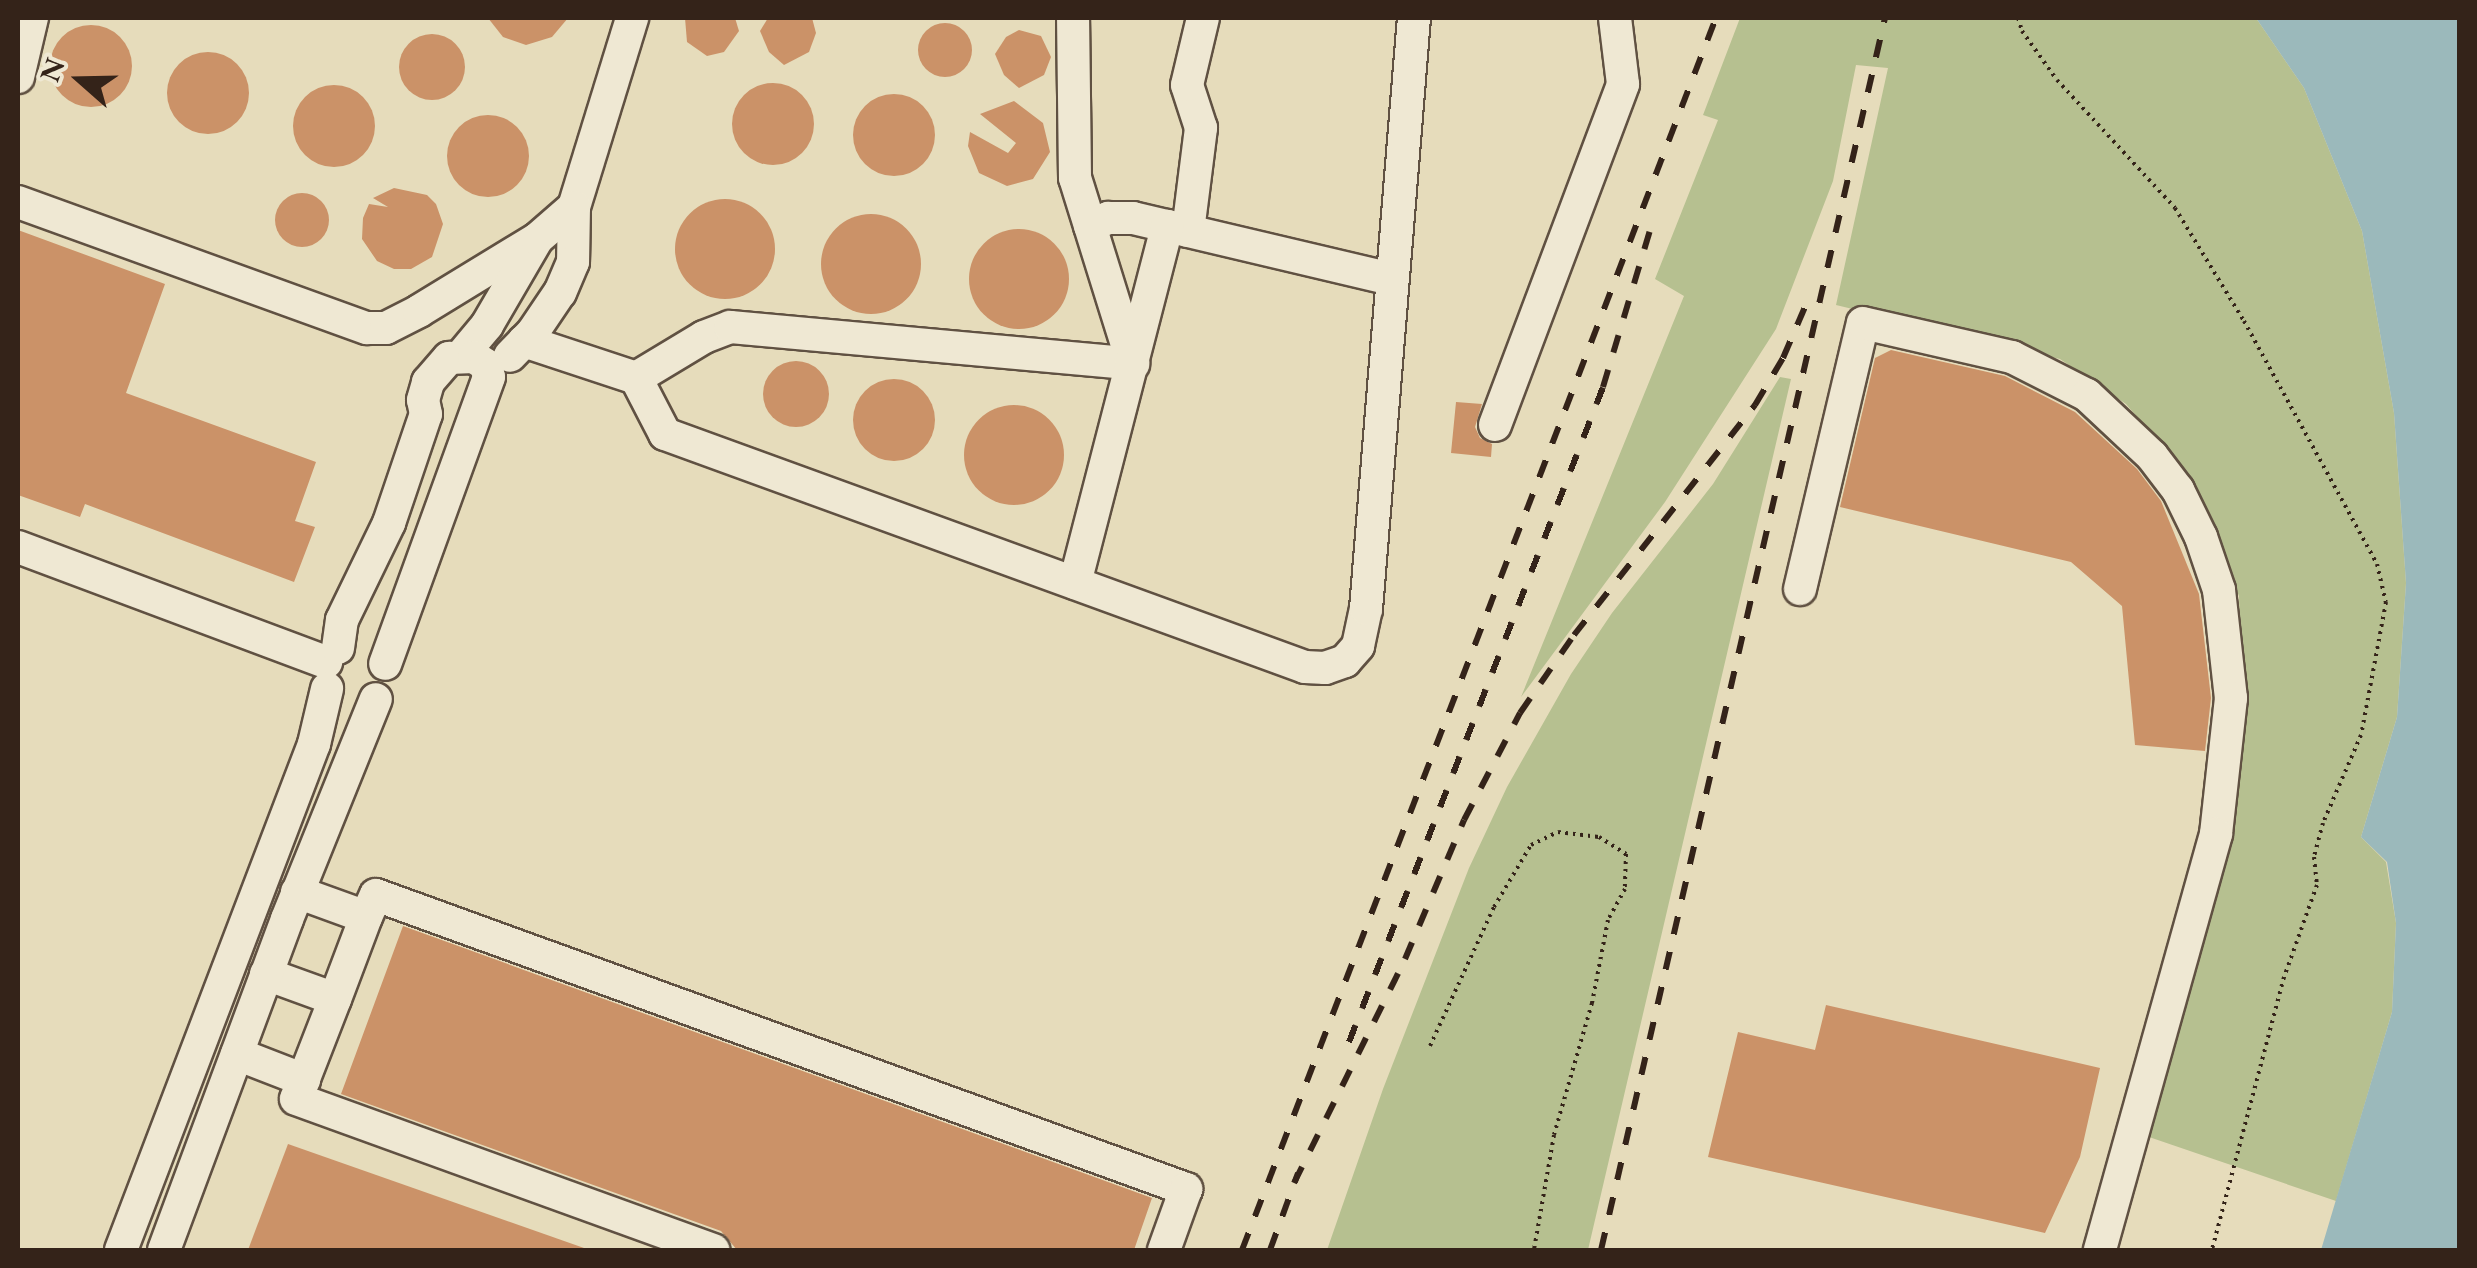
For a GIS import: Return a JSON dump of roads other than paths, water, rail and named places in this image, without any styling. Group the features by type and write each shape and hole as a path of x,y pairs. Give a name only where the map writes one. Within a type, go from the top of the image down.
{"street":[{"path":"18,77 32,18"},
{"path":"164,1250 298,892 376,698 386,682 385,664 489,376 524,341 560,292 573,262 574,207 632,18"},
{"path":"1074,18 1075,178 1132,364"},
{"path":"1076,583 1132,364 1177,228 1201,128 1187,85 1202,18"},
{"path":"524,341 636,378 665,434 1305,666 1325,668 1345,661 1358,646 1366,609 1414,18"},
{"path":"1495,425 1623,84 1615,18"},
{"path":"18,202 367,328 386,328 402,320 537,239 574,207"},
{"path":"1090,226 1108,218 1177,228 1392,279"},
{"path":"462,356 488,325 537,239"},
{"path":"1800,588 1863,323 2012,357 2087,394 2152,456 2178,490 2201,537 2219,590 2228,646 2231,698 2223,782 2201,893 2100,1250"},
{"path":"636,378 704,337 730,327 1132,364"},
{"path":"121,1250 314,744 342,620 389,523 426,414 423,400 428,382 449,358 462,356 486,366 489,376"},
{"path":"18,546 330,666 349,706 376,698"},
{"path":"330,666 366,644 385,664"},
{"path":"298,892 366,917"},
{"path":"714,1250 296,1100 376,895 1186,1189 1164,1250"},
{"path":"266,974 335,999"},
{"path":"236,1054 304,1080"}],"water":[{"path":"2256,18 2459,18 2459,1250 2321,1250 2392,1012 2396,923 2387,862 2361,837 2397,717 2406,583 2394,413 2362,231 2304,88"}],"railway":[{"path":"1242,1250 1716,18"},
{"path":"1601,1250 1885,18"},
{"path":"1349,1042 1603,387 1654,217"},
{"path":"1294,1183 1405,959 1464,820 1520,713 1574,635 1755,405 1783,358 1811,293"},
{"path":"1270,1250 1298,1173"}]}
